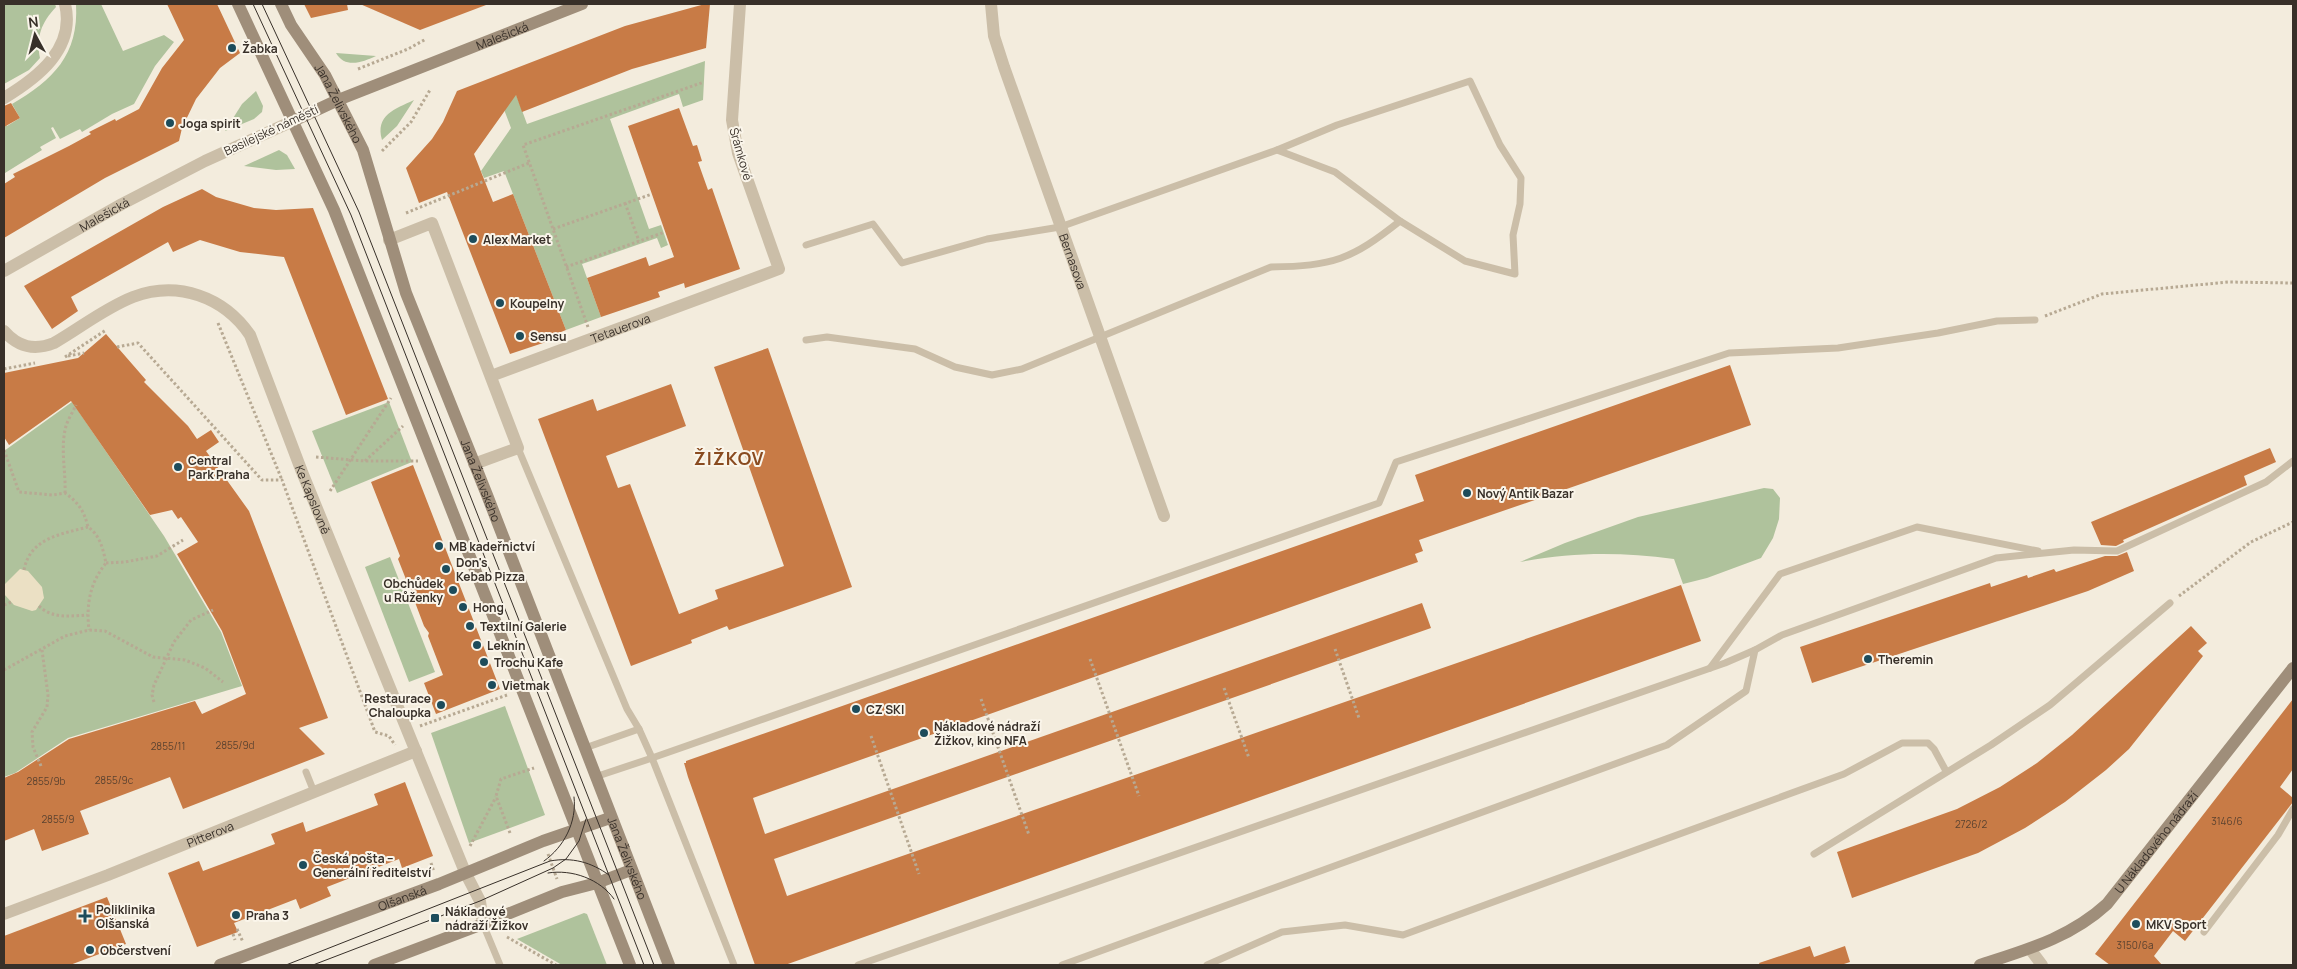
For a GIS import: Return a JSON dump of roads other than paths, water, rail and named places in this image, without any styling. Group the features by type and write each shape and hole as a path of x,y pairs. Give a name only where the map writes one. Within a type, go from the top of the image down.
{"main road":[{"path":"238,4 337,218 630,965"},
{"name":"Jana Želivského","path":"281,4 291,25 325,75 363,150 382,207 389,240 406,293 668,965"},
{"name":"Malešická","path":"421,67 582,4"},
{"name":"Basilejské náměstí","path":"293,120 421,67"},
{"name":"U Nákladového nádraží","path":"1980,965 2030,949 2074,930 2097,914 2115,896 2293,668"},
{"name":"Olšanská","path":"220,965 577,828 610,818"},
{"path":"374,965 562,892 597,883 631,870"}],"street":[{"path":"4,98 36,77 57,53 64,34 65,4"},
{"name":"Šrámkové","path":"740,4 732,120 738,153 780,269"},
{"name":"Bernasova","path":"991,4 994,36 1060,227 1164,516"},
{"name":"Basilejské náměstí","path":"205,161 293,120"},
{"name":"Malešická","path":"4,271 122,204 205,161"},
{"path":"389,240 432,223 492,376 518,448 474,464"},
{"name":"Tetauerova","path":"492,376 780,269"},
{"name":"Ke Kapslovně","path":"4,331 21,345 31,348 44,347 132,298 162,291 203,296 215,301 235,315 250,335 302,472 406,730 465,872 480,901 483,924"},
{"name":"Pitterova","path":"4,914 416,751"},
{"path":"2030,949 2042,965"}],"lane":[{"path":"806,245 873,224 902,263 987,239 1060,227 1277,150 1336,125 1470,81 1500,145 1521,178 1520,204 1513,235 1516,274 1465,261 1400,222 1335,172 1277,150"},
{"path":"806,340 827,337 915,349 955,367 992,375 1022,369 1272,267 1311,266 1343,259 1374,242 1400,222"},
{"path":"594,777 1378,503 1396,462 1729,353 1838,348 1938,333 1988,322 2036,320"},
{"path":"518,448 627,709 639,729 652,758 734,965"},
{"path":"858,965 1710,668 1756,650 1782,635 1996,558 2074,550 2117,551 2266,482 2293,461"},
{"path":"1710,668 1780,574 1917,527 2046,553"},
{"path":"1814,854 1991,745 2050,706 2170,603"},
{"path":"1062,965 1667,745 1746,691 1756,650"},
{"path":"585,748 639,729"},
{"path":"1207,965 1282,932 1345,925 1403,935 1844,774 1902,743 1928,743 1934,749 1946,771"},
{"path":"306,772 314,792"},
{"path":"2204,932 2278,835 2293,809"},
{"path":"483,924 500,965"}],"tram line":[{"path":"253,4 351,215 644,965"},
{"path":"262,4 359,212 654,965"},
{"path":"544,861 558,849 568,833 573,816 574,797"},
{"path":"313,965 480,901 553,868 566,859 579,841 586,819"},
{"path":"286,965 550,861 574,860 588,864 609,875"},
{"path":"548,873 576,874 585,877 601,886 614,899"}],"place":[{"name":"Žabka","path":"232,48"},
{"name":"Joga spirit","path":"170,123"},
{"name":"Alex Market","path":"473,239"},
{"name":"Koupelny","path":"500,303"},
{"name":"Sensu","path":"520,336"},
{"name":"Central Park Praha","path":"178,467"},
{"name":"Nový Antik Bazar","path":"1467,493"},
{"name":"MB kadeřnictví","path":"439,546"},
{"name":"Don's Kebab Pizza","path":"446,569"},
{"name":"Obchůdek u Růženky","path":"453,590"},
{"name":"Hong","path":"463,607"},
{"name":"Textilní Galerie","path":"470,626"},
{"name":"Leknín","path":"477,645"},
{"name":"Theremin","path":"1868,659"},
{"name":"Trochu Kafe","path":"484,662"},
{"name":"Vietmak","path":"492,685"},
{"name":"Restaurace Chaloupka","path":"441,705"},
{"name":"CZ SKI","path":"856,709"},
{"name":"Nákladové nádraží Žižkov, kino NFA","path":"924,733"},
{"name":"Česká pošta – Generální ředitelství","path":"303,865"},
{"name":"Praha 3","path":"236,915"},
{"name":"Poliklinika Olšanská","path":"85,916"},
{"name":"Nákladové nádraží Žižkov","path":"435,918"},
{"name":"MKV Sport","path":"2136,924"},
{"name":"Občerstvení","path":"90,950"}],"district":[{"name":"ŽIŽKOV","path":"729,458"}]}
